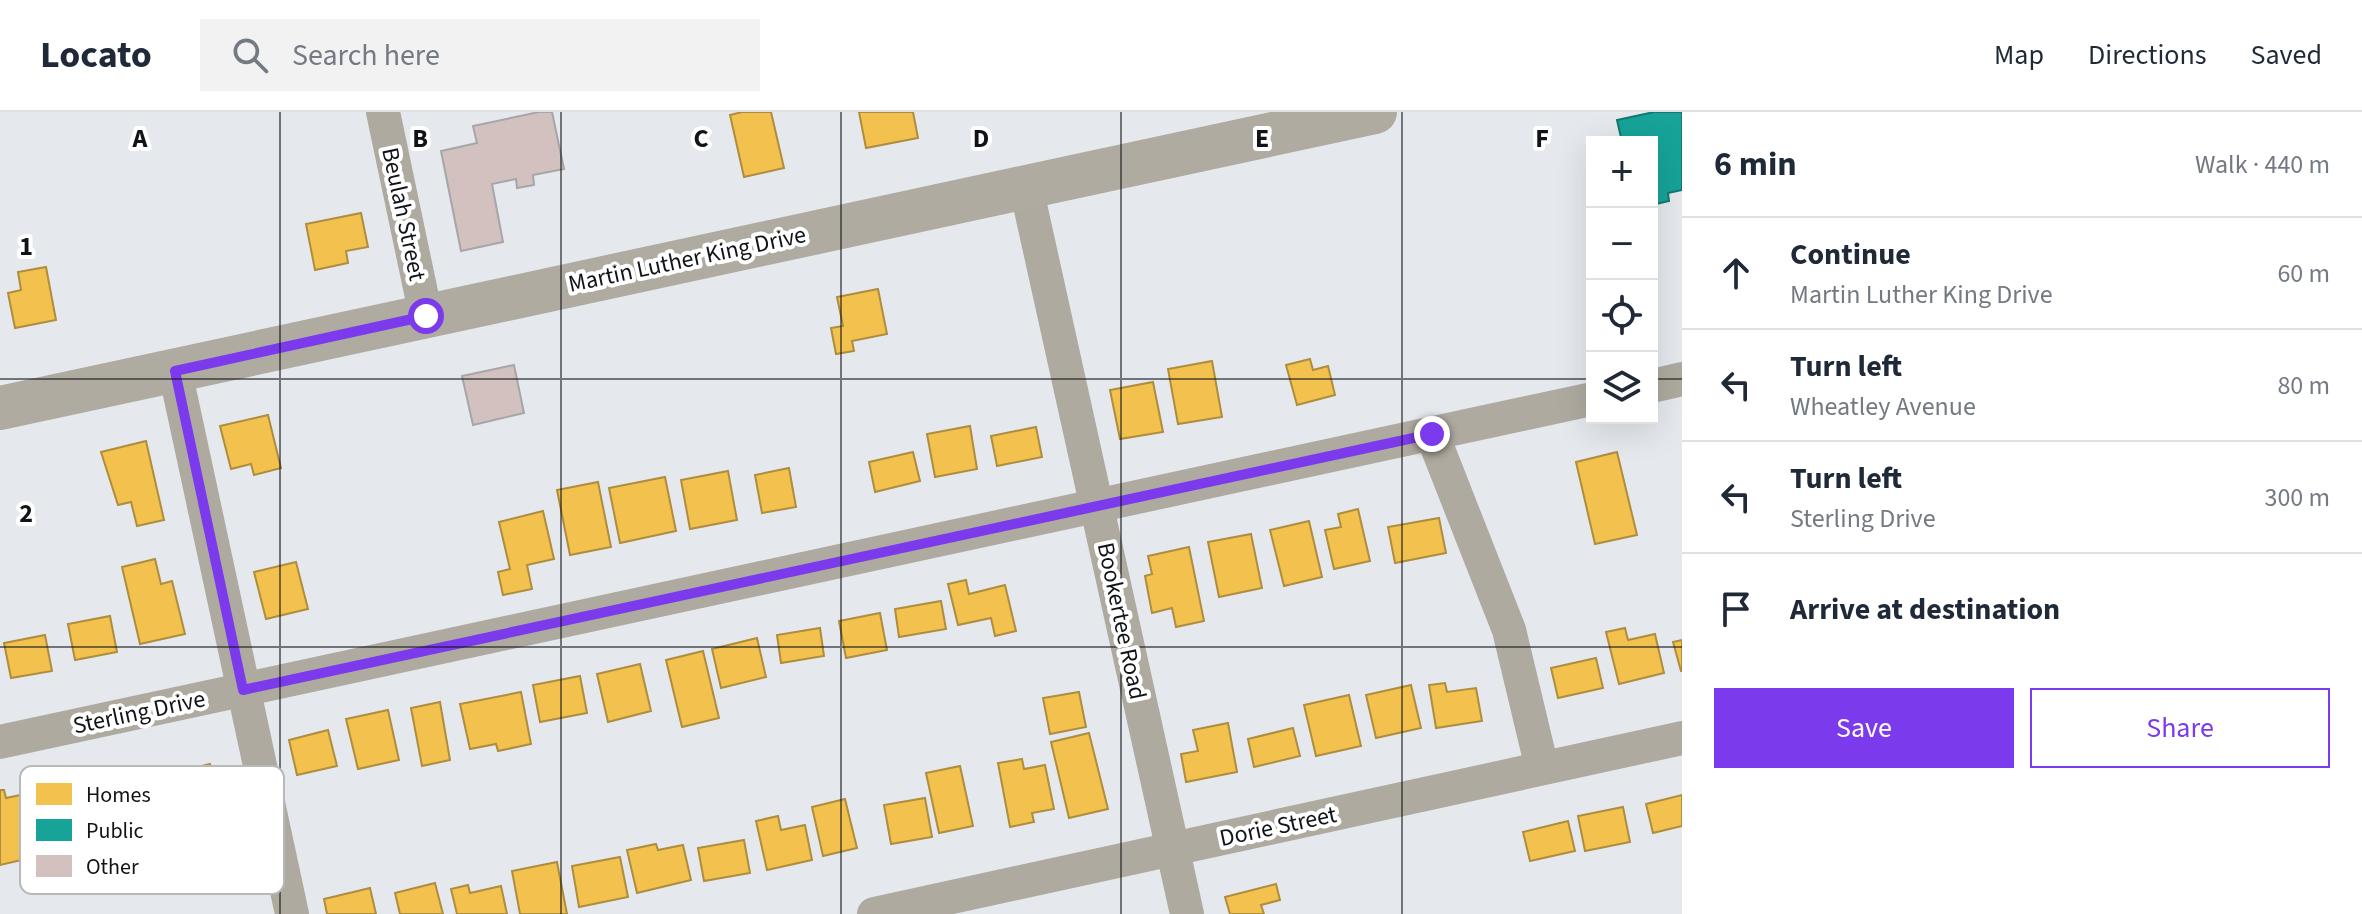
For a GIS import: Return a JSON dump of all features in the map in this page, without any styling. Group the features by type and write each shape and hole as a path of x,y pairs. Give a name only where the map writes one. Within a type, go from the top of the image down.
{"main road":[{"name":"Martin Luther King Drive","path":"0,408 1375,112"}],"street":[{"name":"Beulah Street","path":"383,112 426,316"},
{"name":"Bookertee Road","path":"1026,187 1187,914"},
{"path":"175,371 260,766"},
{"path":"1658,385 1682,379"},
{"name":"Sterling Drive","path":"0,742 1586,400"},
{"path":"1432,434 1509,630 1542,768"},
{"name":"Dorie Street","path":"874,914 1682,738"},
{"path":"284,877 292,914"}],"building: Homes":[{"path":"771,112 784,168 744,177 730,115"},
{"path":"859,112 913,112 918,138 866,148"},
{"path":"361,213 368,247 346,251 348,263 315,270 306,224"},
{"path":"46,267 56,320 15,328 8,293 21,290 18,272"},
{"path":"878,289 887,334 852,341 854,351 836,354 831,328 843,326 837,297"},
{"path":"1310,359 1313,370 1328,366 1335,395 1297,405 1286,365"},
{"path":"1212,361 1222,417 1178,424 1168,369"},
{"path":"1153,382 1163,432 1120,439 1110,390"},
{"path":"268,415 281,468 254,475 251,464 231,469 220,426"},
{"path":"970,426 977,469 935,477 927,434"},
{"path":"1036,427 1042,457 997,466 991,436"},
{"path":"146,441 164,520 137,526 131,502 118,505 101,452"},
{"path":"913,452 920,481 875,492 869,462"},
{"path":"1617,452 1637,535 1595,544 1576,462"},
{"path":"789,468 796,507 762,513 755,475"},
{"path":"728,471 737,520 690,529 681,480"},
{"path":"665,477 676,531 620,543 609,488"},
{"path":"598,482 611,547 570,555 557,490"},
{"path":"1358,509 1370,561 1334,569 1325,530 1341,527 1338,514"},
{"path":"543,511 554,559 527,565 532,589 503,595 498,572 510,569 499,522"},
{"path":"1439,518 1446,553 1395,563 1388,527"},
{"path":"1309,521 1322,577 1284,586 1270,530"},
{"path":"1251,534 1262,588 1219,597 1208,542"},
{"path":"1189,547 1204,621 1176,627 1172,608 1152,613 1145,576 1152,574 1148,556"},
{"path":"155,559 161,584 172,581 185,634 140,644 122,567"},
{"path":"296,562 308,609 266,619 254,572"},
{"path":"966,580 969,594 1005,585 1016,631 995,636 991,618 958,625 948,584"},
{"path":"941,601 946,629 899,637 895,609"},
{"path":"880,613 887,650 846,658 839,621"},
{"path":"110,616 117,652 75,660 68,624"},
{"path":"820,628 824,656 781,663 777,635"},
{"path":"1625,628 1628,640 1655,634 1664,673 1619,684 1606,632"},
{"path":"45,635 52,671 11,678 4,643"},
{"path":"757,638 766,677 721,688 712,649"},
{"path":"1682,640 1682,671 1681,671 1673,642"},
{"path":"703,651 719,718 682,727 666,660"},
{"path":"1596,658 1603,688 1558,698 1551,668"},
{"path":"640,664 651,711 608,722 597,674"},
{"path":"580,676 587,713 540,722 533,685"},
{"path":"1445,683 1447,692 1476,688 1482,721 1436,728 1429,685"},
{"path":"1411,685 1421,728 1376,738 1366,695"},
{"path":"521,692 531,744 498,751 496,744 470,749 460,704"},
{"path":"1079,692 1086,727 1050,734 1043,698"},
{"path":"1349,695 1361,746 1316,756 1304,705"},
{"path":"440,702 450,760 422,766 411,708"},
{"path":"388,710 399,760 358,769 346,719"},
{"path":"1228,723 1237,772 1186,782 1181,754 1198,751 1193,730"},
{"path":"1293,728 1300,756 1254,767 1248,739"},
{"path":"328,730 337,766 297,775 289,740"},
{"path":"1089,733 1108,809 1069,818 1051,742"},
{"path":"1022,759 1024,769 1045,765 1054,809 1032,813 1034,822 1010,827 998,763"},
{"path":"960,766 973,826 939,833 926,773"},
{"path":"0,790 4,790 6,798 20,795 20,860 0,865"},
{"path":"1682,795 1682,826 1653,833 1646,804"},
{"path":"925,798 932,837 891,844 884,805"},
{"path":"845,799 857,848 823,856 812,807"},
{"path":"1623,807 1630,842 1585,851 1578,816"},
{"path":"778,816 781,830 805,825 812,860 767,870 756,821"},
{"path":"1568,821 1575,851 1530,861 1523,832"},
{"path":"744,840 750,873 704,881 698,848"},
{"path":"656,844 658,850 683,845 691,880 637,893 627,850"},
{"path":"620,857 628,897 579,907 572,866"},
{"path":"557,862 567,914 520,914 512,871"},
{"path":"435,883 443,914 400,914 395,893"},
{"path":"1276,884 1280,900 1261,905 1264,914 1230,914 1225,897"},
{"path":"468,885 470,893 501,886 507,914 457,914 451,889"},
{"path":"370,888 376,914 327,914 324,899"}],"building: Public":[{"path":"1654,112 1682,112 1682,190 1668,193 1669,201 1658,204 1658,136 1621,136 1617,120"}],"building: Other":[{"path":"552,112 564,169 533,175 534,185 517,188 516,179 492,184 503,242 461,251 441,151 477,143 473,126"},
{"path":"514,365 524,413 473,425 462,376"}],"route":[{"path":"426,316 175,371 243,690 1432,434"}]}
